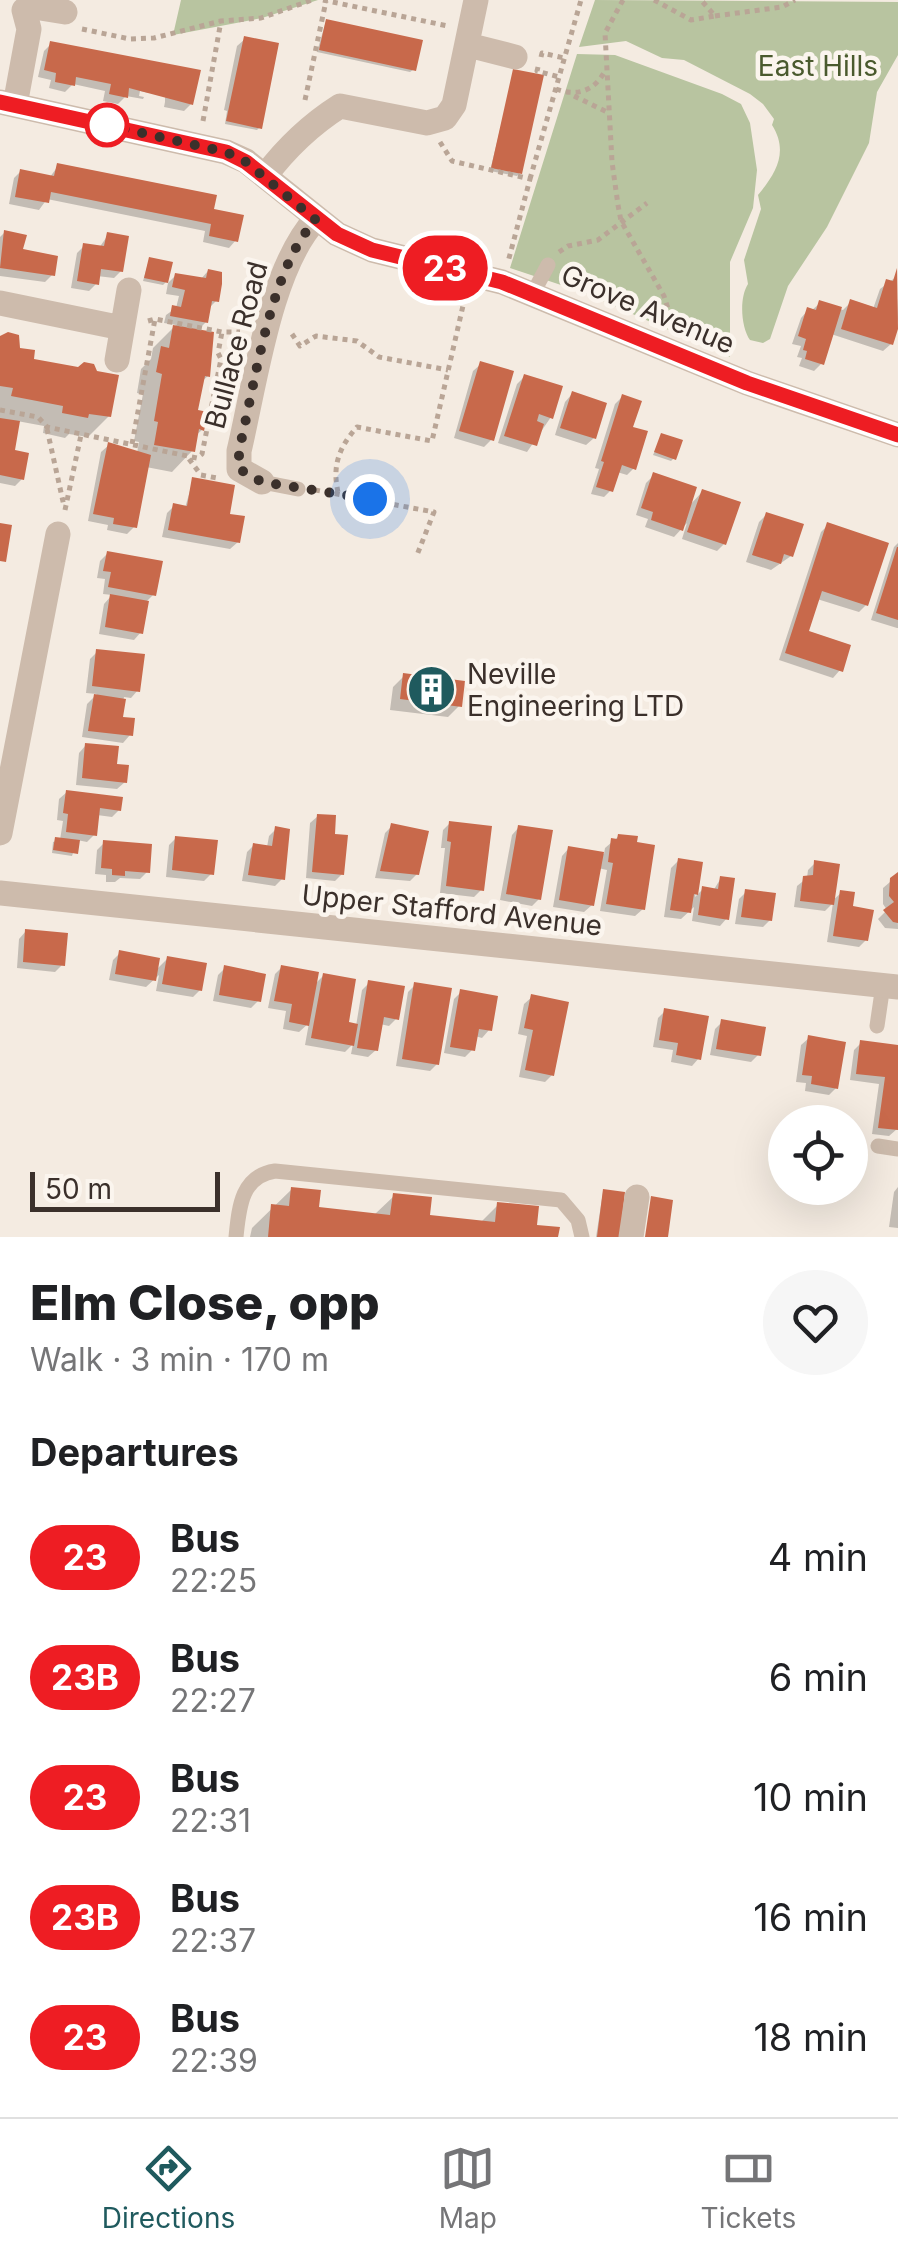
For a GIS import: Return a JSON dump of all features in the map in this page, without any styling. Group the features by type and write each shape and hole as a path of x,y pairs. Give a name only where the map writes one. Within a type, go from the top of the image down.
{"street":[{"path":"265,176 313,123 340,106 427,122 444,118 454,106 476,0"},
{"path":"18,5 65,12"},
{"path":"7,103 29,29 18,5"},
{"path":"470,38 516,57"},
{"name":"Grove Avenue","path":"7,103 226,152 265,176 316,220 372,250 502,282 747,383 898,434"},
{"name":"Bullace Road","path":"262,482 239,469 239,456 268,322 287,261 316,220"},
{"path":"116,360 134,325 130,290"},
{"path":"0,303 134,325"},
{"path":"0,833 62,521"},
{"name":"Upper Stafford Avenue","path":"0,893 890,986"},
{"path":"632,1237 637,1198"}],"lane":[{"path":"533,294 548,265"},
{"path":"262,482 298,489"},
{"path":"877,1026 890,986"},
{"path":"878,1146 898,1149"},
{"path":"236,1237 246,1187 265,1172 276,1171 561,1200 578,1220 582,1237"}],"path":[{"path":"65,12 76,27 130,39 154,38 221,21 261,18 312,0"},
{"path":"313,123 304,106 325,0 470,38"},
{"path":"502,282 581,0"},
{"path":"623,0 605,33 612,162 621,221 664,296 674,322 671,351"},
{"path":"654,0 690,20 782,7 795,0"},
{"path":"701,0 715,16"},
{"path":"199,146 221,21"},
{"path":"559,77 537,71 542,52 564,58"},
{"path":"572,94 594,86 609,63"},
{"path":"556,89 610,114"},
{"path":"427,122 452,162 530,180"},
{"path":"548,265 568,246 598,240 646,204"},
{"path":"338,492 334,474 343,443 357,427 432,441 470,274"},
{"path":"134,325 155,318 222,332 242,332 254,322 284,324 297,347 316,336 357,342 379,357 448,370"},
{"path":"132,444 155,318"},
{"path":"46,427 198,458 221,359 218,353 222,332"},
{"path":"0,410 38,417 46,427 62,521"},
{"path":"62,521 81,435"},
{"path":"189,459 201,476"},
{"path":"298,489 338,492 434,512 417,555"}],"green space":[{"path":"181,0 318,0 262,18 173,35"},
{"name":"East Hills","path":"595,0 898,2 898,55 877,92 869,143 827,227 788,286 770,339 763,343 750,340 745,328 742,304 748,284 744,260 761,209 758,195 770,179 780,153 772,125 774,119 750,94 684,60 662,58 626,41 579,47"},
{"path":"577,54 615,55 741,104 750,123 757,170 753,208 730,262 730,357 585,293 510,268"}],"building":[{"path":"326,19 423,40 416,71 319,50"},
{"path":"244,36 279,43 262,129 226,121"},
{"path":"50,41 201,70 193,105 129,88 128,98 109,94 111,84 76,77 75,86 55,82 56,73 44,70"},
{"path":"513,69 544,75 522,174 491,168"},
{"path":"57,163 217,195 214,209 244,215 238,242 209,236 211,224 51,192 49,203 15,197 20,169 54,176"},
{"path":"4,230 27,235 23,249 58,256 55,276 0,268"},
{"path":"107,232 129,236 123,272 101,269 99,285 77,281 83,243 104,246"},
{"path":"149,257 173,262 168,283 144,278"},
{"path":"897,268 898,329 893,345 841,329 850,299 877,308 886,279 893,281"},
{"path":"208,269 222,272 222,284 219,302 212,301 208,323 170,316 172,305 181,307 185,290 172,287 175,273 206,278"},
{"path":"819,300 842,307 824,365 805,359 806,339 798,336 807,307 816,310"},
{"path":"173,325 214,332 210,377 205,376 198,410 208,412 204,431 199,429 195,452 154,445 162,374 156,372 161,346 169,348"},
{"path":"8,332 19,335 20,348 35,350 34,359 78,367 84,362 94,364 97,371 119,375 111,417 62,413 63,406 11,396 13,388 0,386 0,336"},
{"path":"480,361 514,371 494,441 459,431"},
{"path":"524,374 563,386 553,419 539,414 537,421 544,424 537,446 504,436"},
{"path":"572,391 607,403 596,439 560,428"},
{"path":"622,394 642,401 633,427 648,431 636,470 622,465 613,492 596,487"},
{"path":"0,418 20,421 15,450 29,453 24,480 0,475"},
{"path":"661,433 683,440 676,460 654,452"},
{"path":"108,442 151,455 137,528 113,524 114,518 93,514"},
{"path":"653,472 697,487 683,531 651,520 653,512 641,508"},
{"path":"192,477 235,485 230,514 245,516 240,543 168,530 173,503 187,506"},
{"path":"702,489 741,502 726,545 687,532"},
{"path":"766,512 804,524 793,557 784,554 781,564 752,555"},
{"path":"827,522 889,543 868,606 822,591 809,631 851,645 843,672 785,653"},
{"path":"0,523 12,525 6,562 0,561"},
{"path":"898,547 898,620 876,613"},
{"path":"107,551 163,561 156,596 108,587 111,572 103,571"},
{"path":"110,594 149,601 143,634 105,627"},
{"path":"96,649 145,654 140,692 92,686"},
{"name":"Neville Engineering LTD","path":"403,673 465,681 462,707 400,699"},
{"path":"94,694 126,699 123,717 135,718 133,736 88,731"},
{"path":"85,743 119,746 117,764 129,765 127,783 82,778"},
{"path":"66,790 123,797 121,811 100,808 97,836 66,832"},
{"path":"317,814 336,815 335,834 348,835 344,875 312,872"},
{"path":"449,821 492,826 484,891 446,886"},
{"path":"391,823 429,831 419,875 380,871"},
{"path":"518,825 553,830 541,900 506,894"},
{"path":"275,826 290,829 285,880 248,875 253,843 272,846"},
{"path":"618,834 638,836 637,842 655,845 645,910 606,904 613,863 608,862 611,838 617,839"},
{"path":"175,836 218,840 214,875 172,870"},
{"path":"55,837 80,840 78,854 53,850"},
{"path":"103,840 152,844 150,873 125,871 125,876 112,875 112,869 101,868"},
{"path":"568,846 604,852 594,906 559,900"},
{"path":"678,858 703,862 691,913 670,910"},
{"path":"814,860 840,864 834,905 800,901 803,876 813,875"},
{"path":"898,872 898,923 883,910 894,902 889,896 890,878"},
{"path":"720,876 735,878 729,920 698,915 702,886 718,889"},
{"path":"745,889 776,893 772,921 741,917"},
{"path":"840,890 855,892 853,906 874,910 868,941 833,936"},
{"path":"25,929 68,933 65,966 23,962"},
{"path":"119,950 160,958 156,981 115,974"},
{"path":"167,956 207,963 202,991 162,984"},
{"path":"224,965 266,974 261,1002 219,995"},
{"path":"281,965 319,972 309,1026 289,1022 292,1004 274,1001"},
{"path":"323,973 356,979 349,1022 358,1024 354,1046 311,1038"},
{"path":"368,980 405,986 399,1020 384,1017 378,1051 357,1048"},
{"path":"414,982 452,988 439,1065 402,1059"},
{"path":"460,989 498,996 492,1031 479,1029 475,1051 450,1047"},
{"path":"531,994 569,1002 554,1076 525,1070 533,1030 524,1028"},
{"path":"664,1008 709,1016 701,1060 676,1055 678,1043 659,1040"},
{"path":"721,1019 766,1027 761,1056 716,1049"},
{"path":"808,1035 846,1042 838,1089 811,1084 812,1076 802,1075"},
{"path":"860,1040 898,1045 898,1130 878,1128 885,1077 856,1074"},
{"path":"291,1187 321,1190 319,1207 390,1215 393,1193 432,1197 430,1215 495,1222 497,1202 539,1206 537,1225 560,1227 558,1237 268,1237 271,1204 289,1206"},
{"path":"603,1189 625,1192 620,1237 597,1237"},
{"path":"651,1196 673,1200 668,1237 645,1237"}],"bus line":[{"name":"23","path":"0,102 226,152 265,176 316,220 372,250 502,282 747,383 898,435"}],"place":[{"name":"Neville Engineering LTD","path":"432,690"}],"route":[{"path":"107,125 226,152 265,176 316,220 287,261 268,322 239,450 239,469 262,482 370,499"}]}
